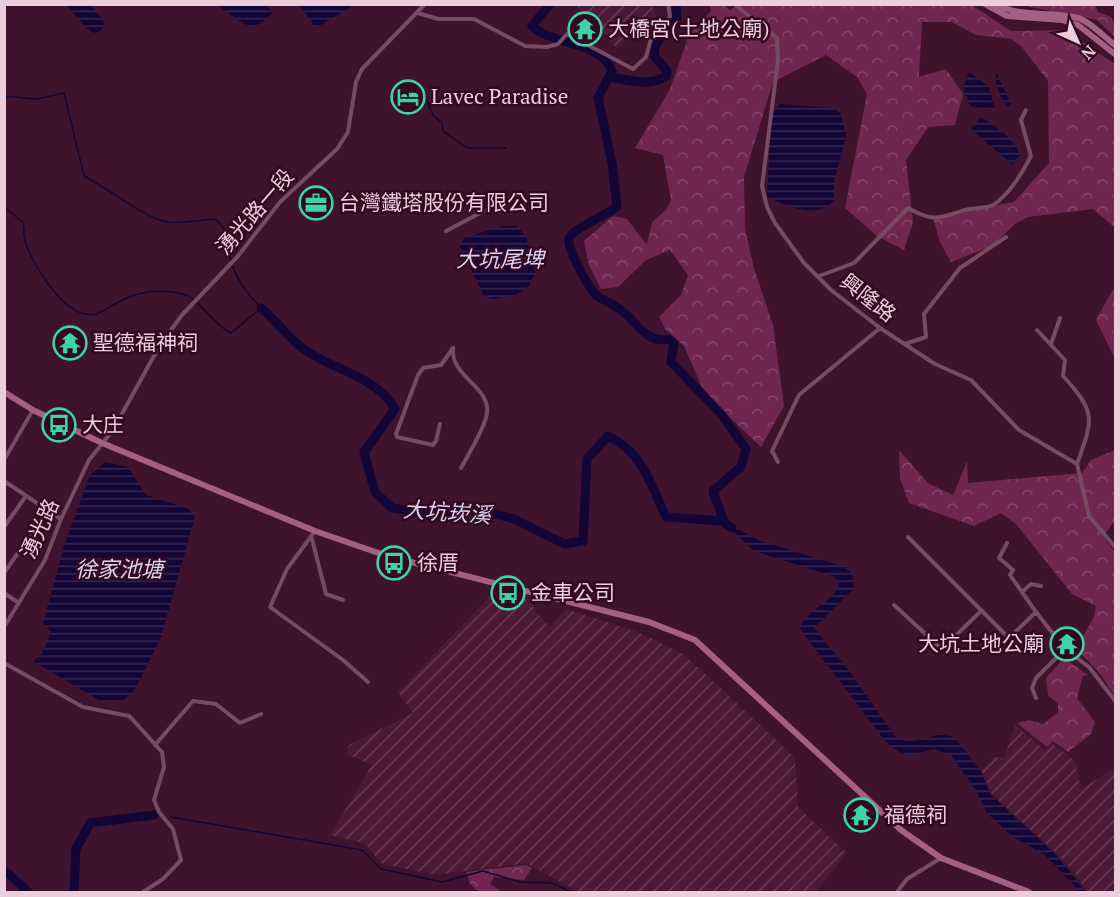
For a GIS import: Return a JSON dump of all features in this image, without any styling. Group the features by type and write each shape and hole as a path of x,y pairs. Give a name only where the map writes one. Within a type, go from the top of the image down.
{"street":[{"name":"湧光路一段","path":"102,443 113,430 160,345 182,315 238,256 280,202 337,149 348,132 356,82 362,69 425,4"},
{"path":"417,13 438,19 474,19 525,46 547,47 558,44 567,34 633,69 646,57 652,35 668,21 670,16 668,4"},
{"name":"興隆路","path":"734,4 777,38 778,60 762,186 767,207 775,223 804,263 831,290 879,328 924,354 935,364 971,380 1019,430 1077,464"},
{"path":"985,4 1007,16 1062,20 1078,25 1116,54"},
{"path":"997,4 1010,12 1063,15 1081,19 1116,46"},
{"path":"819,276 854,263 908,208 921,217 943,218 969,209 992,206 1002,198 1031,156 1021,120 1026,110"},
{"path":"446,231 486,210"},
{"path":"904,344 926,337 924,314 960,268 1006,237"},
{"path":"1051,344 1060,318"},
{"path":"778,462 772,451 799,395 879,328"},
{"path":"1037,330 1065,360 1063,376 1086,404 1090,416 1089,431 1077,464 1089,516 1114,546"},
{"path":"440,424 433,445 397,437 418,375 423,368 441,365 453,348 455,366 485,398 487,413 461,468"},
{"path":"4,392 33,410 102,443 315,531 387,556 649,622 695,640 901,830 941,858 1029,892"},
{"path":"4,460 33,410"},
{"name":"湧光路","path":"4,627 45,560 61,519 89,460 102,443"},
{"path":"4,482 61,519"},
{"path":"4,527 26,496"},
{"path":"4,573 47,511"},
{"path":"315,531 287,569 270,607 343,660 368,682"},
{"path":"908,537 1009,638 1036,612"},
{"path":"311,538 326,594 343,600"},
{"path":"1114,546 1116,540"},
{"path":"1007,543 999,558 1013,570 1011,575 1022,592 1065,649 1089,667 1116,702"},
{"path":"1022,592 1031,584 1041,586"},
{"path":"4,593 19,603"},
{"path":"894,605 942,649 981,612"},
{"path":"1036,698 1032,688 1036,678 1065,649"},
{"path":"4,663 83,707 129,716 162,752 164,767 154,800 159,812 173,829 181,860 163,879 143,892"},
{"path":"155,745 193,701 216,704 240,723 261,714"},
{"path":"897,892 907,879 941,858"}],"shaded area":[{"path":"576,5 652,5 657,15 617,48"},
{"path":"495,591 532,601 535,611 550,627 566,609 638,632 683,654 727,694 795,758 798,807 847,853 816,892 578,892 526,863 437,875 382,864 365,844 330,835 372,765 346,754 349,745 413,713 398,692"},
{"path":"1015,725 1045,750 1052,743 1075,761 1081,789 1115,768 1115,892 1087,892 1078,877 1055,852 992,794 982,771 994,757 1004,758"}],"green space":[{"path":"740,4 972,5 1011,31 1065,30 1115,64 1115,228 1093,209 1028,217 1015,224 992,246 951,262 940,242 933,217 1014,202 1049,163 1048,81 1021,46 1011,39 976,35 952,22 922,22 919,77 946,69 963,94 955,125 928,127 906,160 913,222 904,250 877,236 845,208 867,94 857,77 826,55 773,82 744,177 745,229 754,268 773,325 784,406 761,447 705,394 684,346 666,330 659,317 681,295 688,275 670,250 646,260 618,287 601,289 589,265 584,241 613,216 627,219 647,245 652,222 666,210 671,200 663,155 635,148 670,89 689,35 711,11 710,5 725,5 730,10"},
{"path":"1021,5 1095,5 1098,12 1111,17 1115,23 1115,37 1097,20"},
{"path":"1115,286 1115,359 1096,320"},
{"path":"899,450 928,483 953,495 967,462 968,483 1082,473 1091,460 1115,450 1115,521 1103,536 1115,552 1115,697 1102,676 1076,648 1094,617 1096,606 1072,594 1016,524 1001,513 974,526 909,503 900,479"},
{"path":"1064,658 1088,675 1083,676 1077,698 1095,722 1091,734 1068,752 1053,741 1047,747 1017,723 1029,720 1043,724 1058,712 1058,704 1048,695 1046,678"},
{"path":"526,865 532,868 524,880 494,877 490,884 502,892 479,892 470,884 466,872"}],"water":[{"path":"67,5 90,5 103,19 104,27 96,34 87,29"},
{"path":"217,5 266,5 273,12 253,27"},
{"path":"299,5 354,5 316,28"},
{"path":"969,72 988,86 995,108 984,109 970,106 963,87"},
{"path":"996,72 1011,104 1008,107 998,91"},
{"path":"780,104 833,108 841,114 846,136 834,182 834,201 827,207 818,210 801,210 767,197 771,116"},
{"path":"981,118 993,124 1013,143 1020,155 1012,164 973,131 971,127"},
{"name":"大坑尾埤","path":"503,226 517,226 526,237 535,273 529,286 515,295 493,299 484,296 459,245 466,237"},
{"name":"徐家池塘","path":"105,462 128,467 146,495 189,509 195,517 161,637 136,688 122,702 102,702 33,661 42,654 51,632 43,623 64,546 90,475"},
{"path":"724,522 760,541 845,567 852,574 854,588 814,628 850,672 895,736 909,741 940,735 955,738 980,770 991,795 1055,854 1086,892 1080,892 1045,855 1013,837 987,813 976,791 951,755 934,749 909,755 899,752 885,741 800,629 808,616 832,596 839,583 835,577 754,551"}],"waterway":[{"path":"550,4 532,26 552,37 598,54 612,71 598,98 612,163 617,207 571,235 569,239 571,251 584,278 597,296 621,310 648,335 661,340 669,339 674,343 671,362 722,415 746,449 741,467 713,491 724,522"},
{"name":"大坑崁溪","path":"609,77 646,82 666,76 667,71 654,56 659,40 677,18 676,4"},
{"name":"大坑崁溪","path":"4,96 36,99 64,93 84,176 137,209 167,222 215,219 228,236 230,257 237,277 261,308 231,333 218,324 189,296 174,292 141,293 99,313 85,314 75,310 55,293 39,270 27,246 23,222 4,207"},
{"path":"425,96 433,115 442,123 443,131 467,148 506,148"},
{"name":"大坑崁溪","path":"261,308 301,347 376,388 395,409 364,452 375,492 392,508 427,514 477,509 514,519 565,544 583,541 587,459 608,436 630,451 638,461 666,517 722,521 732,528"},
{"path":"74,892 76,849 90,823 154,815"},
{"path":"171,817 362,850 381,869 442,882 483,871 520,882 552,883 571,892"},
{"path":"4,873 8,873 28,892"}],"place":[{"name":"大橋宮(土地公廟)","path":"585,29"},
{"name":"Lavec Paradise","path":"408,97"},
{"name":"台灣鐵塔股份有限公司","path":"316,203"},
{"name":"聖德福神祠","path":"70,343"},
{"name":"大庄","path":"59,425"},
{"name":"徐厝","path":"394,563"},
{"name":"金車公司","path":"508,593"},
{"name":"大坑土地公廟","path":"1067,644"},
{"name":"福德祠","path":"861,815"}]}
